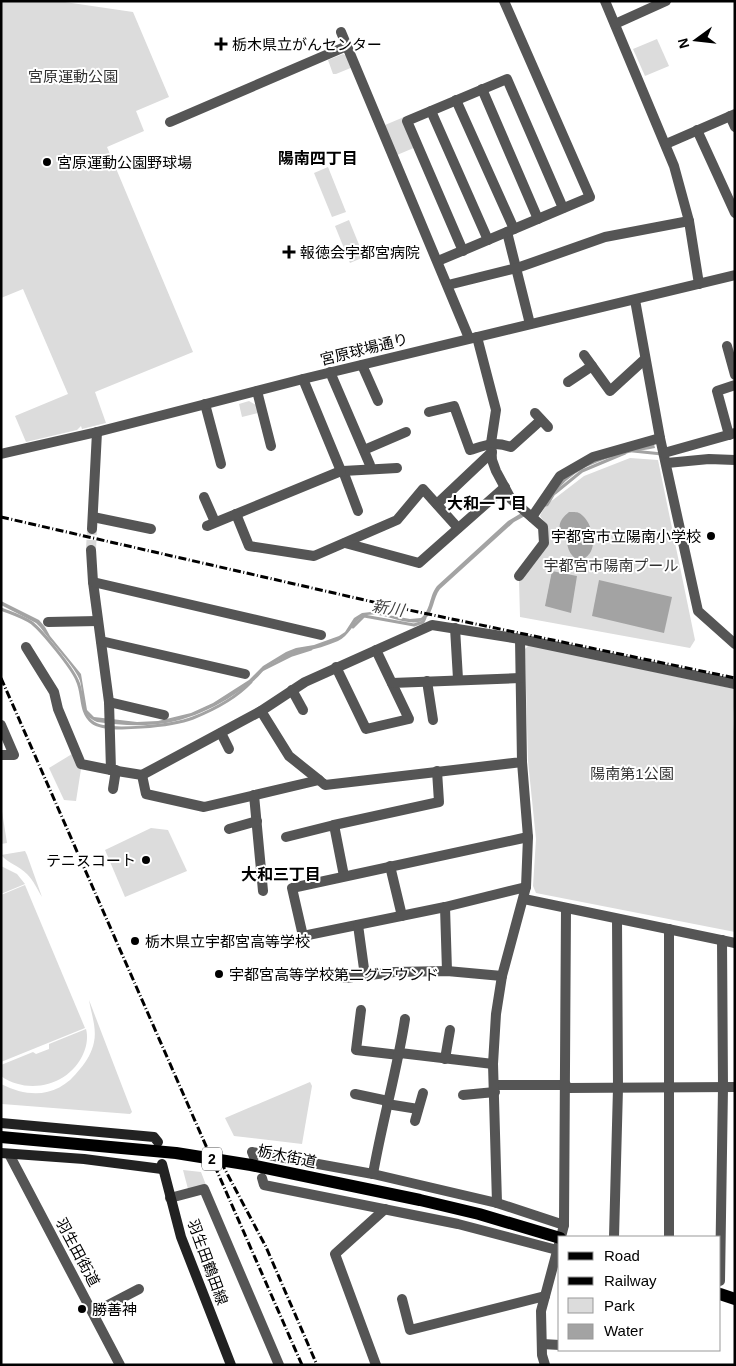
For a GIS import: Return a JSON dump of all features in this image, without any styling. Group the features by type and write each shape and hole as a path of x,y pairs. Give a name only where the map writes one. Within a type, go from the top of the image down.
{"main road":[{"path":"1,1123 154,1136 158,1142"},
{"name":"栃木街道","path":"1,1137 176,1153 251,1165 420,1200 479,1214 558,1237"},
{"name":"羽生田鶴田線","path":"5,1154 162,1166 188,1256 231,1365"},
{"path":"721,1294 735,1299"}],"street":[{"path":"438,261 590,197 504,1"},
{"path":"605,1 666,144 683,193 699,284"},
{"path":"615,24 666,1"},
{"path":"342,32 448,285 473,338 496,410 492,448 492,460 496,471 511,499 543,527 544,543 520,576"},
{"path":"170,122 347,46"},
{"path":"463,251 407,121 507,78 563,208"},
{"path":"482,90 538,219"},
{"path":"456,100 510,230 516,268 530,324"},
{"path":"431,111 488,240"},
{"path":"666,144 732,115 735,127"},
{"path":"697,130 735,213"},
{"path":"448,285 516,268 605,237 688,221"},
{"name":"宮原球場通り","path":"1,454 97,432 362,364 735,276"},
{"path":"635,300 660,438 698,611 735,644"},
{"path":"727,346 735,375"},
{"path":"584,355 610,391 645,359"},
{"path":"362,364 378,401"},
{"path":"568,382 592,366"},
{"path":"330,372 370,465"},
{"path":"303,379 358,511"},
{"path":"665,458 732,434 717,391 735,385"},
{"path":"257,391 271,446"},
{"path":"205,404 221,464"},
{"path":"429,412 454,406 470,450 492,448 501,444 511,448 542,420"},
{"path":"92,529 97,432"},
{"path":"364,450 406,432"},
{"path":"532,517 560,476 593,456 660,438"},
{"path":"437,504 492,448"},
{"path":"665,458 735,460"},
{"path":"204,497 211,524 342,471 397,468"},
{"path":"346,543 419,563 505,487"},
{"path":"236,514 249,546 314,556 397,520 423,490 458,528"},
{"path":"93,517 151,529"},
{"path":"91,550 93,582 109,702 113,789"},
{"path":"93,582 321,635"},
{"path":"48,622 98,621"},
{"path":"26,647 54,692 58,709 80,764 142,775 261,711 304,682 432,625 520,639 735,684"},
{"path":"456,628 458,679"},
{"path":"498,1203 493,1064 496,1014 502,976 524,899 528,837 522,762 520,639"},
{"path":"100,641 245,674"},
{"path":"336,667 366,729 409,719 376,650"},
{"path":"392,683 520,678"},
{"path":"428,681 432,720"},
{"path":"292,690 303,710"},
{"path":"109,702 164,715"},
{"path":"261,711 289,756 325,785 522,762"},
{"path":"1,725 14,755 1,754"},
{"path":"221,732 229,749"},
{"path":"286,837 439,802 436,771"},
{"path":"142,775 146,794 204,807 319,780"},
{"path":"254,795 262,891"},
{"path":"229,829 257,821"},
{"path":"334,825 344,876"},
{"path":"526,887 445,907 303,936 292,888 528,837"},
{"path":"390,866 402,916"},
{"path":"524,899 735,943"},
{"path":"445,907 447,972"},
{"path":"560,1236 566,1086 566,908"},
{"path":"614,1236 618,1088 617,919"},
{"path":"358,925 365,976"},
{"path":"669,930 669,1236"},
{"path":"721,1236 723,1087 722,940"},
{"path":"345,978 394,972 447,972 502,976"},
{"path":"361,1010 356,1050 493,1064"},
{"path":"373,1174 405,1019"},
{"path":"445,1059 450,1030"},
{"path":"463,1095 495,1088 566,1086 618,1088 735,1087"},
{"path":"415,1121 423,1093"},
{"path":"355,1094 418,1110"},
{"path":"254,1157 252,1152 373,1174 498,1203 558,1237"},
{"name":"羽生田街道","path":"5,1154 120,1365"},
{"path":"262,1178 264,1185 476,1228 558,1238"},
{"path":"170,1198 204,1189 279,1365"},
{"path":"376,1365 335,1254 385,1209"},
{"path":"545,1365 540,1311 558,1245"},
{"path":"93,1313 139,1289"},
{"path":"402,1300 410,1330 544,1296"},
{"path":"542,1344 558,1345"}],"green space":[{"name":"宮原運動公園","path":"1,1 58,1 133,12 169,97 136,111 144,131 107,147 193,352 95,392 106,423 82,429 81,426 77,430 26,442 15,416 68,394 23,289 1,298"},
{"path":"657,39 669,66 645,76 633,49"},
{"path":"343,54 349,57 353,67 333,74 328,60"},
{"path":"404,117 416,147 397,155 385,125"},
{"path":"328,167 346,212 332,217 314,173"},
{"path":"349,220 364,257 350,263 335,226"},
{"path":"249,401 256,405 258,413 242,417 239,404"},
{"name":"宇都宮市陽南プール","path":"630,458 658,460 695,640 690,648 520,617 519,581 547,543 546,524 540,516 545,506 584,476"},
{"name":"陽南第1公園","path":"529,645 735,689 733,719 735,736 735,932 536,893 533,886 536,839 528,761 525,649"},
{"path":"72,754 81,769 76,801 64,800 49,768"},
{"path":"1,805 7,843 1,844"},
{"name":"テニスコート","path":"151,828 168,830 187,871 125,897 105,850"},
{"path":"25,851 42,897 27,874 1,855"},
{"path":"1,866 17,874 25,884 1,894"},
{"path":"25,885 85,1028 1,1062 1,895"},
{"path":"89,1000 132,1112 130,1114 2,1104 1,1084 23,1092 44,1093 63,1085 80,1069 91,1053 95,1037"},
{"path":"86,1029 87,1040 84,1052 78,1063 59,1079 48,1084 36,1086 12,1082 1,1076 1,1065 33,1052 36,1054 49,1049 49,1044"},
{"path":"310,1082 312,1086 302,1144 234,1136 225,1118"},
{"path":"183,1170 201,1172 206,1185 188,1189"}],"water":[{"path":"654,444 655,448 605,460 581,470 561,486 548,506 544,507 556,487 575,470 615,454"},
{"path":"523,512 525,516 514,522 440,589 430,613 425,619 411,622 377,615 362,617 342,639 278,661 267,667 251,683 214,706 188,717 160,724 122,725 97,722 91,719 87,715 83,704 78,676 68,662 36,623 1,605 1,601 39,620 45,627 50,636 81,674 87,710 94,717 137,722 158,721 191,713 213,703 249,680 263,666 286,652 339,636 345,632 354,618 362,613 371,612 410,619 421,618 427,611 437,586 508,521"},
{"path":"569,512 581,514 586,519 592,533 592,549 582,559 578,559 571,554 567,538 563,535 560,528 562,519"},
{"path":"552,571 577,576 571,613 545,606"},
{"path":"599,580 672,597 664,633 592,616"}],"waterway":[{"name":"新川","path":"633,451 662,454"},
{"name":"新川","path":"555,493 582,471 625,453"},
{"name":"新川","path":"1,609 32,623 50,642 77,680 85,713 92,722 100,726 125,728 157,726 184,721 201,715 223,703 238,694 251,682"},
{"name":"新川","path":"353,627 364,616 414,625 423,622 425,618"},
{"name":"新川","path":"264,669 292,655 311,649"}],"tunnel":[{"path":"91,550 92,529"}],"railway":[{"path":"1,517 404,609 735,678"},
{"path":"1,678 302,1365"},
{"path":"221,1162 266,1247 317,1365"}],"place":[{"name":"栃木県立がんセンター","path":"221,44"},
{"name":"宮原運動公園野球場","path":"47,162"},
{"name":"報徳会宇都宮病院","path":"289,252"},
{"name":"宇都宮市立陽南小学校","path":"711,536"},
{"name":"テニスコート","path":"146,860"},
{"name":"栃木県立宇都宮高等学校","path":"135,941"},
{"name":"宇都宮高等学校第二グラウンド","path":"219,974"},
{"name":"勝善神","path":"82,1309"}],"district":[{"name":"陽南四丁目","path":"318,158"},
{"name":"大和一丁目","path":"487,503"},
{"name":"大和三丁目","path":"281,874"}]}
